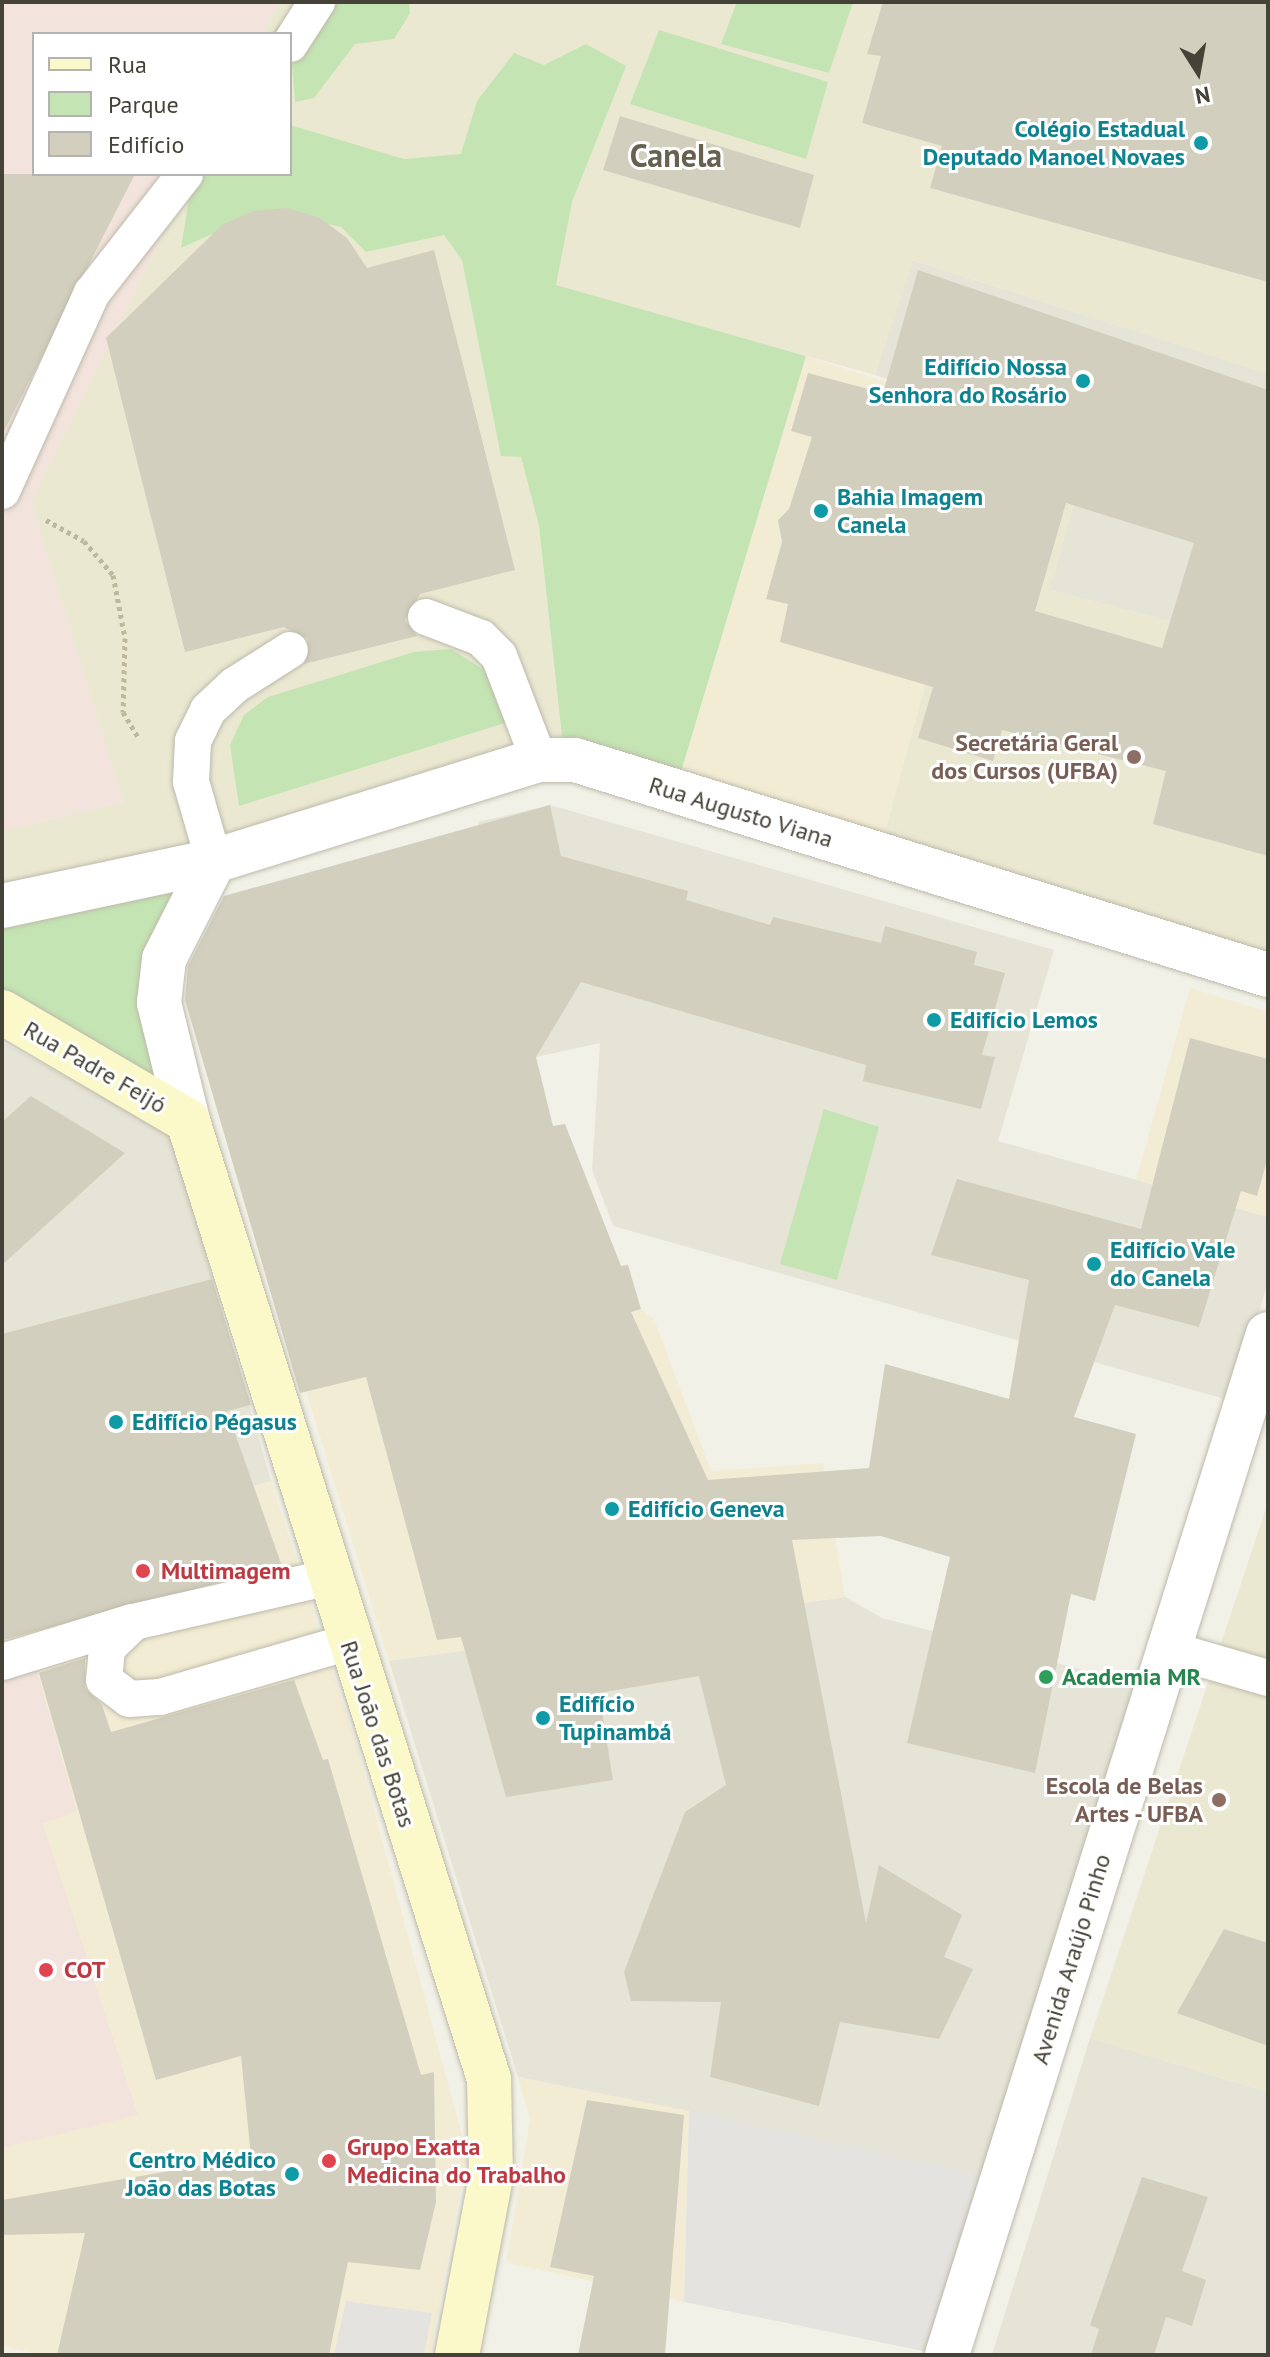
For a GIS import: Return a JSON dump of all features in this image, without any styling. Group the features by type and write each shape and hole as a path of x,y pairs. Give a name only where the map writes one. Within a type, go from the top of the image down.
{"main road":[{"name":"Rua Padre Feijó","path":"2,1012 188,1121"},
{"name":"Rua João das Botas","path":"188,1121 349,1642 489,2079 491,2177 457,2355"}],"street":[{"name":"Rua Augusto Viana","path":"2,906 214,861 539,760 575,760 1268,975"},
{"path":"188,1121 159,1003 164,959 214,861"},
{"name":"Avenida Araújo Pinho","path":"947,2355 1168,1649 1259,1392 1268,1334"}],"lane":[{"path":"292,41 317,2"},
{"path":"16,501 92,293 183,176"},
{"path":"426,617 481,638 499,656 539,760"},
{"path":"214,861 191,782 193,741 208,710 290,650"},
{"path":"2,1662 134,1622 330,1577"},
{"path":"134,1622 118,1632 104,1663 104,1680 129,1699 160,1697 349,1642"},
{"path":"1168,1649 1268,1678"}],"path":[{"path":"16,501 84,541 113,575 125,638 123,712 150,756 191,782"}],"shaded area":[{"path":"2,2 278,2 264,32 32,32 32,176 192,176 31,502 123,802 2,831"},
{"path":"278,2 1268,2 1268,374 913,260 875,375 556,286 521,457 539,526 562,737 174,856 2,886 2,831 123,802 31,502 192,176 292,176 292,32 264,32"},
{"path":"912,260 1268,373 1268,647 1050,590 950,400 875,375"},
{"path":"806,356 998,418 883,839 680,775"},
{"name":"Secretária Geral dos Cursos (UFBA)","path":"998,418 1090,446 1050,590 1268,647 1268,960 883,839"},
{"path":"550,805 1054,950 998,1141 1268,1217 1268,1282 1232,1401 613,1226 592,1170 600,1043 536,1057 478,822"},
{"path":"1190,988 1268,1012 1268,1217 1136,1180"},
{"path":"2,1042 171,1133 271,1481 2,1555"},
{"name":"Edifício Geneva","path":"641,1309 654,1319 711,1471 823,1463 845,1597 389,1661 306,1391"},
{"path":"271,1481 355,1740 467,2154 430,2355 45,2355 2,2346 2,1555"},
{"name":"Escola de Belas Artes - UFBA","path":"1268,1502 1268,2092 1090,2038"},
{"path":"845,1597 882,1618 1142,1685 987,2177 518,2077 389,1661"},
{"name":"COT","path":"34,1661 77,1811 43,1824 138,2115 2,2148 2,1672"},
{"path":"1090,2038 1268,2092 1268,2355 992,2355"},
{"path":"518,2077 689,2111 684,2302 506,2262 530,2120"},
{"path":"689,2111 987,2177 933,2353 684,2302"},
{"path":"346,2301 432,2313 424,2355 334,2355"}],"green space":[{"path":"302,2 409,2 410,13 394,39 355,44 314,98 295,102 292,32 273,32"},
{"path":"737,2 853,2 829,73 721,44"},
{"path":"659,30 828,82 806,159 630,104"},
{"path":"586,44 626,66 572,202 556,285 806,356 680,775 562,737 539,526 521,457 501,456 462,260 444,235 366,252 341,227 266,210 181,248 191,186 199,176 292,176 292,126 404,159 461,154 477,101 514,53 544,65"},
{"path":"451,649 494,676 508,722 239,806 230,745 244,715 268,697 414,652"},
{"path":"196,874 170,1095 2,998 2,918"},
{"path":"824,1109 879,1127 837,1280 780,1264"}],"building":[{"name":"Colégio Estadual Deputado Manoel Novaes","path":"883,2 1268,2 1268,282 930,188 942,146 862,123 881,56 867,54"},
{"path":"620,116 814,175 800,228 603,170"},
{"path":"2,174 134,176 2,435"},
{"path":"287,208 320,218 347,238 367,268 434,250 515,570 420,594 405,620 417,636 304,664 308,639 284,627 185,652 106,338 222,225 253,211"},
{"path":"918,270 1268,390 1268,856 1153,824 1166,771 1002,730 993,761 918,738 933,687 780,642 788,604 766,599 782,542 778,520 789,509 812,437 791,431 808,373 883,393","holes":["1066,503 1194,543 1162,648 1035,611"]},
{"path":"550,805 561,856 688,891 686,900 770,925 773,917 881,943 885,926 977,952 974,965 1005,973 982,1055 995,1057 981,1109 863,1081 866,1065 581,982 536,1057 553,1126 565,1124 621,1266 628,1265 641,1309 631,1312 708,1480 869,1468 885,1364 1009,1399 1029,1280 931,1255 957,1179 1141,1229 1190,1038 1268,1059 1268,1157 1257,1196 1241,1191 1199,1327 1115,1305 1074,1417 1136,1434 1095,1601 1071,1594 1035,1773 907,1743 950,1557 881,1536 792,1540 866,1923 879,1865 962,1915 944,1957 973,1969 939,2039 840,2022 819,2106 710,2077 721,2002 631,2001 624,1972 685,1812 726,1785 699,1676 599,1693 613,1780 506,1797 461,1637 437,1640 366,1377 300,1393 185,1000 188,966 224,896"},
{"path":"31,1096 125,1153 2,1265 2,1122"},
{"path":"212,1279 251,1405 227,1411 282,1566 2,1640 2,1334"},
{"path":"85,1658 85,1688 102,1705 111,1732 294,1680 323,1760 328,1759 421,2075 434,2072 436,2202 420,2270 348,2262 329,2355 57,2355 85,2233 2,2235 2,2200 251,2157 241,2056 156,2080 39,1673"},
{"path":"1224,1929 1268,1943 1268,2046 1177,2013"},
{"path":"587,2100 684,2115 665,2355 578,2355 594,2276 550,2267"},
{"path":"1142,2177 1208,2197 1182,2271 1206,2280 1192,2326 1166,2317 1154,2355 1091,2355 1099,2329 1090,2325"}],"place":[{"name":"Colégio Estadual Deputado Manoel Novaes","path":"1201,143"},
{"name":"Edifício Nossa Senhora do Rosário","path":"1083,381"},
{"name":"Bahia Imagem Canela","path":"821,511"},
{"name":"Secretária Geral dos Cursos (UFBA)","path":"1134,757"},
{"name":"Edifício Lemos","path":"934,1020"},
{"name":"Edifício Vale do Canela","path":"1094,1264"},
{"name":"Edifício Pégasus","path":"116,1422"},
{"name":"Edifício Geneva","path":"612,1509"},
{"name":"Multimagem","path":"143,1571"},
{"name":"Academia MR","path":"1046,1677"},
{"name":"Edifício Tupinambá","path":"543,1718"},
{"name":"Escola de Belas Artes - UFBA","path":"1219,1800"},
{"name":"COT","path":"46,1970"},
{"name":"Grupo Exatta Medicina do Trabalho","path":"329,2161"},
{"name":"Centro Médico João das Botas","path":"292,2174"}],"district":[{"name":"Canela","path":"676,155"}]}
